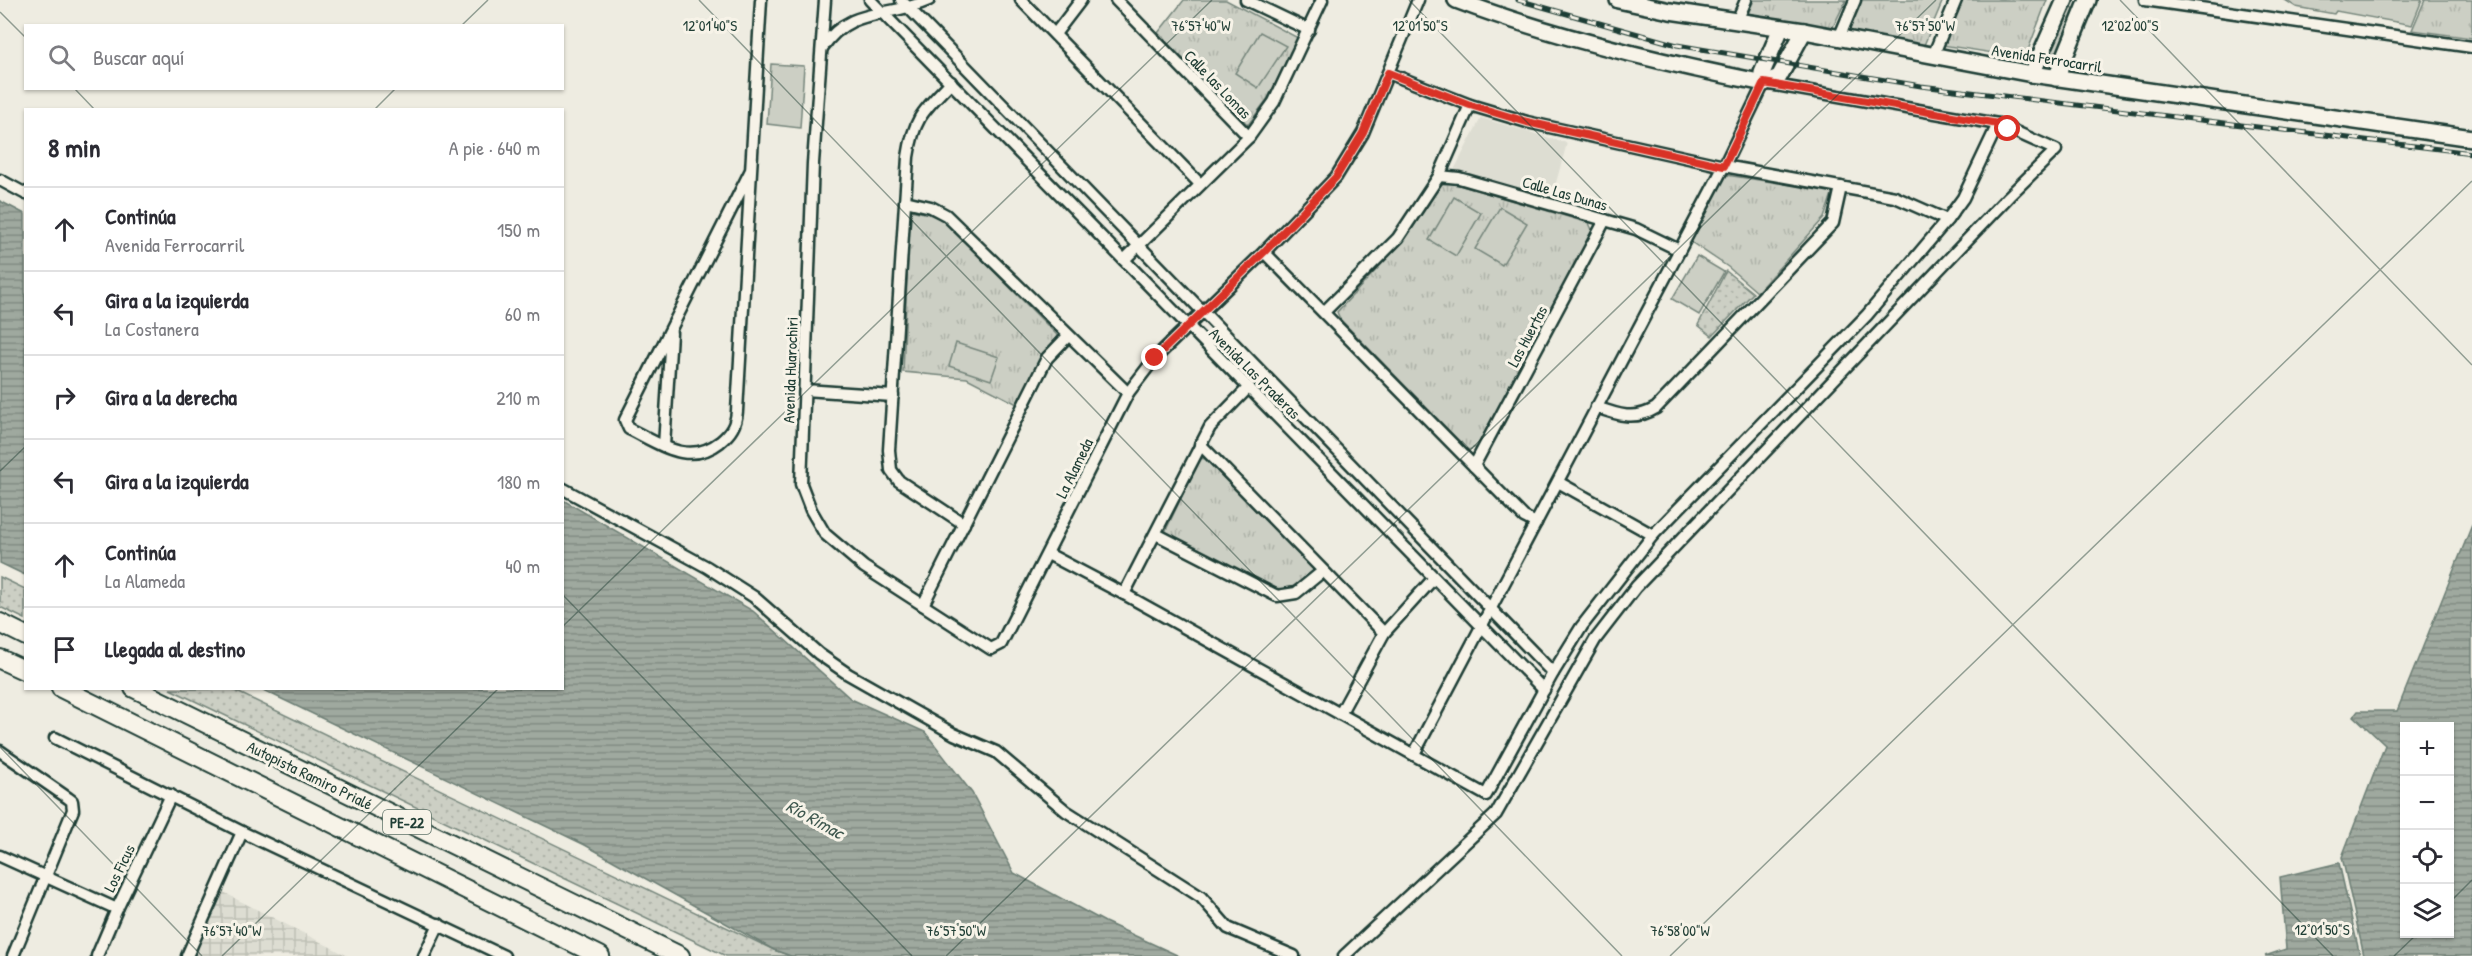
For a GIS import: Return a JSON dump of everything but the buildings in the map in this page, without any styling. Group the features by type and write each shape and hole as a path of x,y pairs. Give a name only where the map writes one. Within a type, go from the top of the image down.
{"highway":[{"path":"0,623 24,635"},
{"path":"0,659 24,670"},
{"name":"Autopista Ramiro Prialé","path":"65,690 600,956"},
{"name":"Autopista Ramiro Prialé","path":"138,690 680,956"}],"street":[{"path":"751,170 625,420 629,429 686,454 699,453 712,448 736,425 751,170 761,0"},
{"name":"Avenida Huarochiri","path":"825,0 813,164 801,484 811,510 825,534 864,567 991,649"},
{"name":"Avenida Las Praderas","path":"870,0 1544,690"},
{"name":"Avenida Las Praderas","path":"901,0 1553,673"},
{"path":"820,51 830,36 843,25 883,13 910,9 929,0"},
{"path":"1021,0 1200,184"},
{"path":"1055,34 1081,0"},
{"name":"Calle las Lomas","path":"1116,0 1249,137"},
{"path":"1246,0 1309,30"},
{"path":"1124,261 1249,137 1274,102 1322,0"},
{"name":"La Alameda","path":"991,649 1001,644 1128,393 1155,358 1264,252 1336,177 1363,133 1418,0"},
{"path":"1344,956 1496,814 1595,640 1636,587 2009,196 2056,150 1998,124 1706,71 1598,44 1456,0"},
{"name":"Avenida Ferrocarril","path":"1618,0 1670,11 1804,31 2056,78 2472,138"},
{"path":"1737,21 1746,0"},
{"path":"1839,38 1855,0"},
{"path":"1933,56 1956,0"},
{"path":"2032,74 2066,0"},
{"path":"2056,78 2088,0"},
{"path":"2145,0 2204,4 2472,47"},
{"path":"1414,754 1724,166 1764,83 1762,72 1781,28"},
{"path":"1764,83 1779,77 1804,31"},
{"path":"1388,73 1470,105 1527,122 1724,166 1895,197 1947,220"},
{"path":"951,82 923,111 912,130 908,157 889,450 891,470 899,481 964,524"},
{"path":"1324,312 1398,238 1439,176 1470,105"},
{"path":"1048,554 1486,795 1553,673 1582,626 1653,535 1867,315 1947,220 1963,198 1998,124"},
{"name":"Calle Las Dunas","path":"1439,176 1459,178 1636,229 1679,250"},
{"path":"0,180 24,193"},
{"path":"1596,407 1619,415 1636,417 1656,408 1833,223 1841,187"},
{"path":"905,201 931,207 946,215 1128,393"},
{"name":"Las Huertas","path":"1474,466 1605,220"},
{"path":"1264,252 1524,517 1536,523"},
{"path":"664,446 672,328"},
{"path":"923,605 1047,358 1068,336"},
{"path":"1124,594 1210,427 1249,387"},
{"path":"805,390 893,396"},
{"path":"1200,444 1384,633"},
{"path":"1557,482 1653,535"},
{"path":"564,489 707,567 754,597 819,654 848,675 954,734 996,752 1066,811 1201,897 1228,928 1294,956"},
{"path":"1156,534 1277,596 1296,594 1323,571"},
{"path":"1340,714 1384,633 1434,578"},
{"path":"55,738 242,832 504,956"},
{"path":"0,751 72,801 73,810 13,956"},
{"name":"Los Ficus","path":"97,956 171,795"},
{"path":"187,956 242,832"},
{"path":"0,856 117,909"},
{"path":"424,956 439,924"}],"shaded area":[{"path":"1481,118 1567,143 1552,197 1454,170"},
{"path":"220,890 238,900 348,956 192,956"}],"green space":[{"path":"1184,0 1226,0 1298,38 1268,98 1248,125 1158,33"},
{"path":"1754,0 1846,0 1831,31 1747,16"},
{"path":"1861,0 1943,0 1922,50 1846,34"},
{"path":"1962,0 2047,0 2025,58 1942,45"},
{"path":"2285,0 2422,0 2412,25 2336,11 2334,14 2296,7"},
{"path":"2425,0 2472,0 2472,38 2412,30"},
{"path":"2069,6 2078,10 2055,65 2051,66 2045,61"},
{"path":"1260,32 1286,46 1258,88 1235,73"},
{"path":"771,64 804,66 800,128 767,124"},
{"path":"1726,175 1833,191 1824,218 1757,292 1728,267 1691,242"},
{"path":"1452,183 1589,223 1593,232 1480,446 1468,450 1340,319 1337,312 1405,239 1441,184"},
{"path":"1454,197 1481,213 1456,256 1429,240"},
{"path":"1500,207 1527,223 1502,265 1475,249"},
{"path":"910,210 943,220 1058,336 1040,359 1017,404 967,378 903,372"},
{"path":"1697,256 1724,272 1699,315 1672,299"},
{"path":"1726,271 1753,293 1712,336 1698,325"},
{"path":"956,343 999,357 991,380 949,366"},
{"path":"1200,458 1205,459 1314,570 1289,588 1269,587 1165,532"},
{"path":"0,577 24,589 24,619 0,607"},
{"path":"172,690 233,690 774,950 791,956 726,956"}],"water":[{"path":"0,201 24,213 24,575 0,563"},
{"name":"Río Rímac","path":"564,501 753,611 851,699 925,732 972,793 1014,873 1105,922 1179,956 791,956 774,950 585,845 263,690 564,690"},
{"path":"2472,525 2472,956 2364,956 2342,857 2385,745 2354,716 2358,711 2397,711"},
{"path":"2339,863 2360,956 2265,956 2286,949 2280,877"}],"railway":[{"path":"1518,0 1677,45 1921,86 2472,153"}],"route":[{"path":"1155,358 1264,252 1336,177 1363,133 1388,73 1470,105 1527,122 1724,166 1764,83 1998,124 2008,129"}]}
